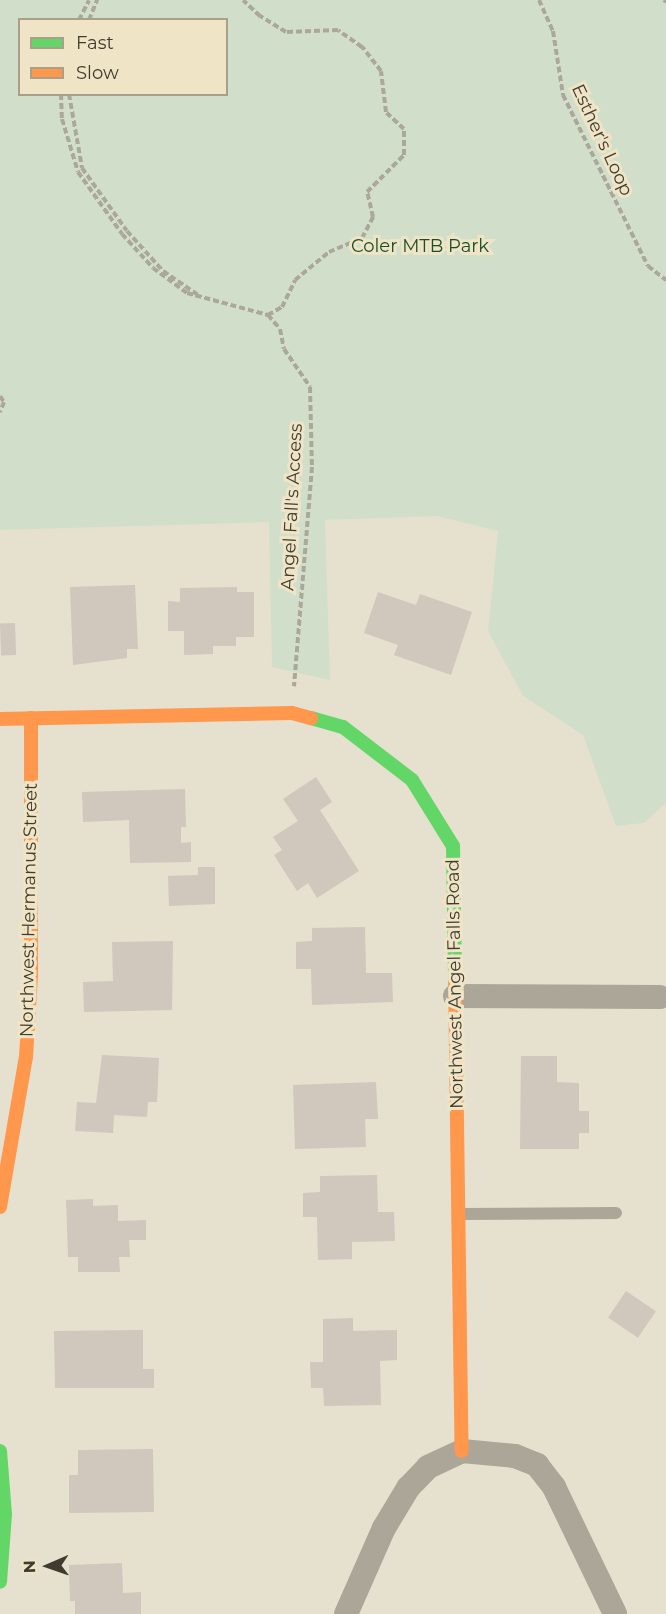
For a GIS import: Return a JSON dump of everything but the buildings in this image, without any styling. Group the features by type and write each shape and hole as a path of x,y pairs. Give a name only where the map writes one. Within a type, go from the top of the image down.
{"street":[{"name":"Northwest Angel Falls Road","path":"0,719 291,713 343,727 412,780 453,846 462,1451"},
{"name":"Northwest Hermanus Street","path":"0,1207 26,1057 31,976 31,718"},
{"path":"455,996 660,996"},
{"path":"0,1451 5,1514 0,1582"},
{"path":"346,1614 384,1528 408,1488 428,1467 462,1451 515,1456 537,1465 554,1487 615,1614"}],"lane":[{"path":"458,1214 616,1213"}],"path":[{"path":"80,18 89,0"},
{"path":"90,18 97,0"},
{"path":"69,96 82,168 127,231 162,271 187,290 215,303 268,315 282,307 295,280 329,252 362,238 374,217 367,192 404,155 404,129 386,112 381,72 362,48 338,30 286,32 260,16 243,0"},
{"name":"Esther's Loop","path":"539,0 553,31 563,94 648,266 666,280"},
{"path":"61,96 62,119 78,172 122,234 170,282 215,303"},
{"name":"Angel Fall's Access","path":"268,315 280,329 284,349 310,387 312,467 291,713"},
{"path":"0,396 4,402 0,412"}],"green space":[{"name":"Coler MTB Park","path":"0,0 666,0 666,803 644,823 616,826 583,735 523,696 488,631 498,531 437,516 325,520 330,680 272,667 269,522 0,530"}],"traffic: fast":[{"path":"311,718 343,727 412,780 453,846 455,979"},
{"path":"0,1451 5,1514 0,1582"}],"traffic: slow":[{"path":"0,719 292,713 311,718"},
{"path":"0,1207 26,1057 31,976 31,718"},
{"path":"455,979 462,1451"}]}
